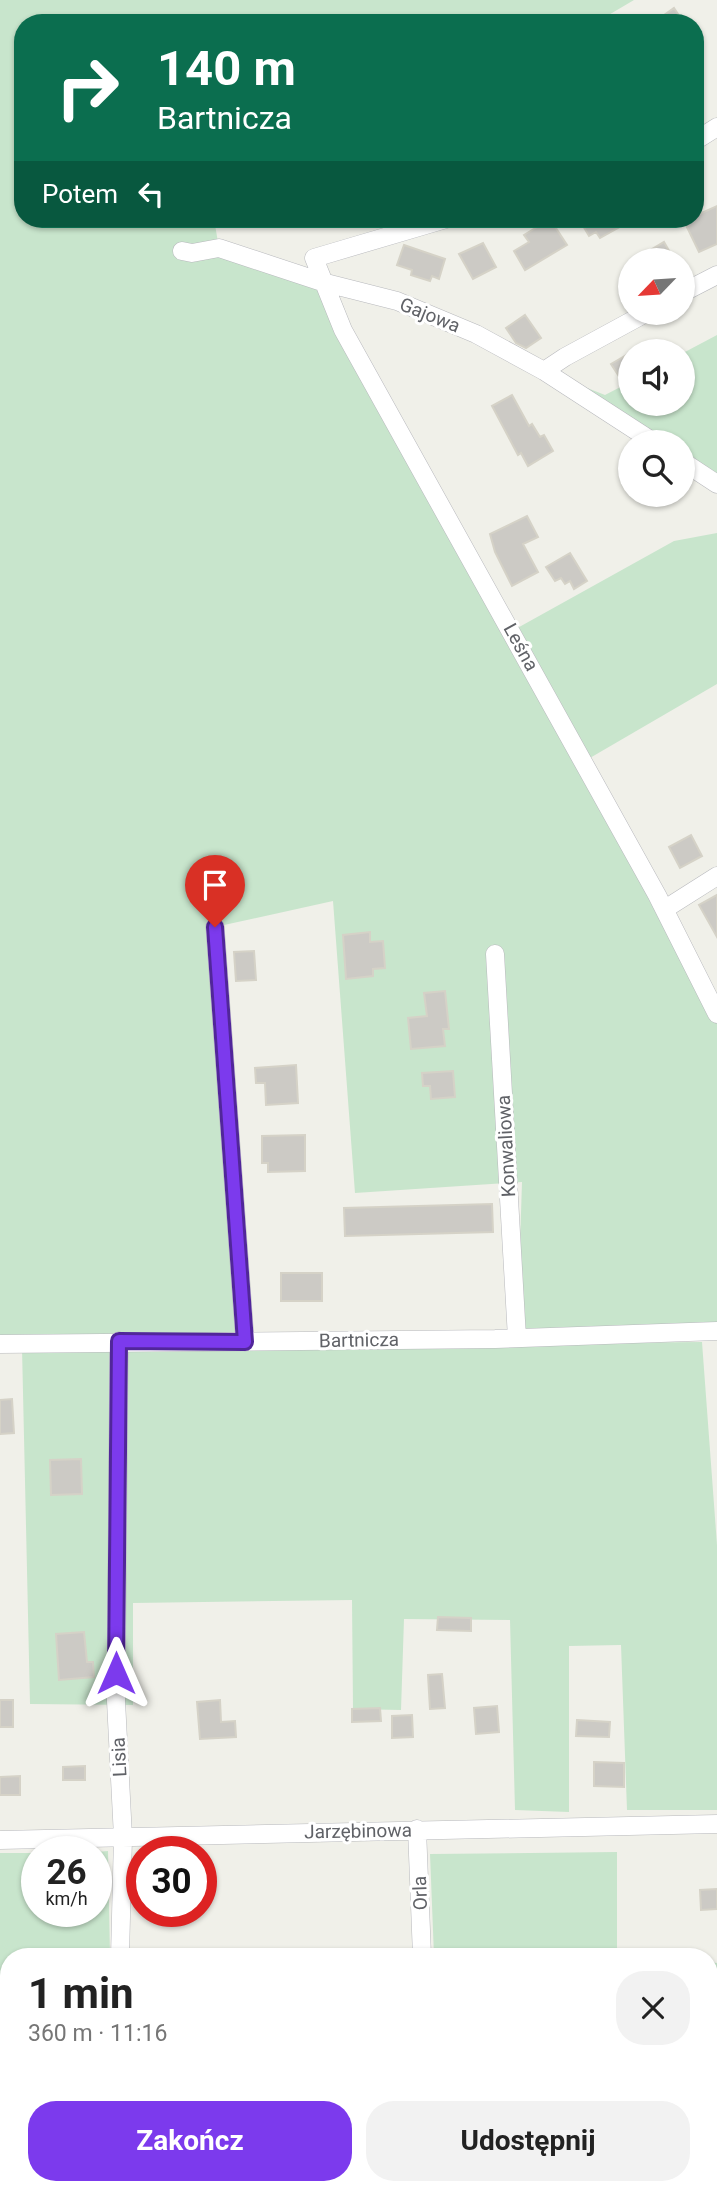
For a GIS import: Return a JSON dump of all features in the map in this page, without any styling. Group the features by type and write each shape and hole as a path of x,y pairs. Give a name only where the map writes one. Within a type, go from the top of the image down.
{"street":[{"path":"322,282 314,258 416,228"},
{"name":"Gajowa","path":"183,251 192,253 219,248 322,282 397,301 477,334 544,372 634,430"},
{"path":"695,286 717,275"},
{"name":"Leśna","path":"322,282 343,330 665,909 717,1014"},
{"path":"544,372 565,357 622,326"},
{"path":"695,470 717,484"},
{"path":"665,909 717,876"},
{"path":"215,927 245,1342"},
{"name":"Konwaliowa","path":"495,954 517,1338"},
{"name":"Bartnicza","path":"0,1343 517,1338 717,1331"},
{"name":"Lisia","path":"119,1341 116,1701 123,1837 120,1948"},
{"name":"Jarzębinowa","path":"0,1840 717,1824"},
{"name":"Orla","path":"417,1829 422,1948"}],"green space":[{"path":"0,0 634,0 610,14 14,14 14,228 216,228 219,248 322,282 512,631 674,541 717,533 717,684 583,762 717,1014 717,1331 517,1338 522,1182 355,1193 333,901 215,927 245,1342 0,1339"},
{"path":"717,335 717,484 695,469 695,430 635,430 544,371 605,395 618,388 618,416 695,416 695,347"},
{"path":"702,1342 717,1545 717,1810 627,1810 621,1645 569,1646 569,1812 515,1810 510,1620 404,1619 401,1710 353,1709 352,1600 133,1603 133,1705 30,1704 22,1348"},
{"path":"617,1852 617,1948 434,1948 430,1854"},
{"path":"0,1853 21,1853 21,1927 109,1927 110,1948 0,1948"}],"building":[{"path":"674,8 678,14 666,14"},
{"path":"717,206 717,244 699,252 687,228 704,228 704,212"},
{"path":"535,228 556,228 567,245 525,270 514,251 529,242 524,235"},
{"path":"584,228 618,228 600,238 596,232 589,236"},
{"path":"664,242 667,248 654,248"},
{"path":"483,243 496,267 473,279 459,254"},
{"path":"404,245 445,259 439,279 432,276 430,281 411,275 412,270 397,265"},
{"path":"525,315 541,338 526,348 516,343 506,328"},
{"path":"618,360 618,375 611,364"},
{"path":"512,395 529,426 532,424 540,437 544,435 553,451 528,466 521,453 518,455 492,406"},
{"path":"527,516 538,537 523,544 538,572 512,586 495,552 490,534"},
{"path":"570,553 587,581 574,589 570,581 565,584 561,578 555,581 546,567"},
{"path":"691,835 702,856 680,868 669,847"},
{"path":"717,895 717,937 699,905"},
{"path":"370,932 370,942 383,941 385,968 373,969 373,976 346,979 343,935"},
{"path":"254,951 256,980 236,981 234,952"},
{"path":"445,991 449,1029 443,1029 445,1046 411,1049 408,1018 427,1016 424,993"},
{"path":"296,1065 298,1103 266,1105 265,1083 256,1083 255,1068"},
{"path":"453,1071 455,1097 431,1099 430,1086 423,1086 422,1073"},
{"path":"305,1135 305,1171 268,1172 268,1163 262,1163 262,1136"},
{"path":"492,1204 493,1232 345,1236 344,1208"},
{"path":"281,1273 322,1273 322,1301 281,1301"},
{"path":"12,1399 14,1433 0,1434 0,1400"},
{"path":"81,1459 82,1494 51,1495 50,1460"},
{"path":"438,1617 471,1618 471,1631 437,1630"},
{"path":"84,1632 87,1662 93,1662 94,1677 59,1680 56,1634"},
{"path":"442,1674 445,1708 430,1709 428,1675"},
{"path":"0,1700 13,1700 13,1727 0,1727"},
{"path":"220,1700 221,1722 235,1721 236,1737 200,1739 197,1702"},
{"path":"497,1706 499,1732 476,1734 474,1708"},
{"path":"380,1708 381,1721 352,1722 352,1709"},
{"path":"412,1715 413,1737 392,1738 392,1716"},
{"path":"577,1720 610,1722 609,1737 576,1736"},
{"path":"594,1762 624,1763 624,1787 594,1786"},
{"path":"85,1766 85,1780 63,1780 63,1767"},
{"path":"20,1776 20,1795 0,1795 0,1777"},
{"path":"717,1889 717,1909 701,1910 700,1890"}],"route":[{"path":"116,1673 119,1341 245,1342 215,927"}]}
